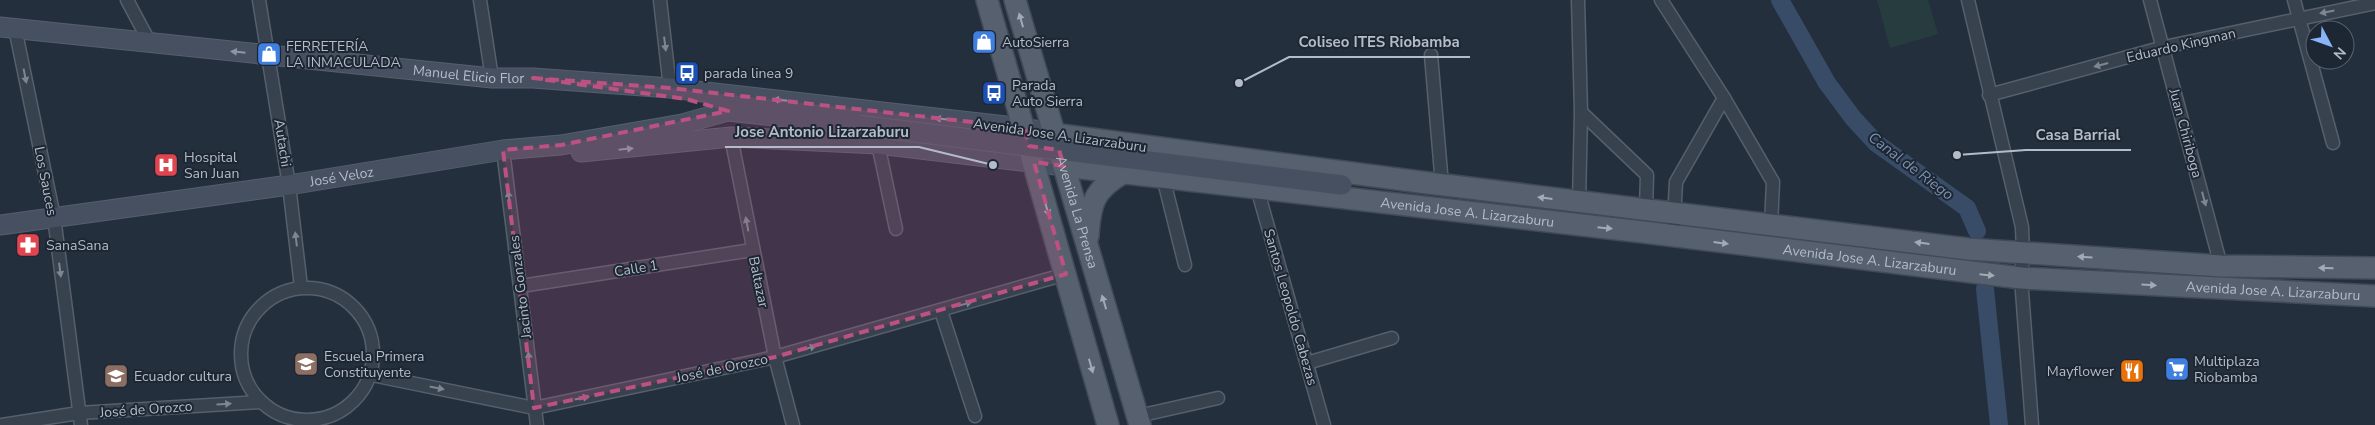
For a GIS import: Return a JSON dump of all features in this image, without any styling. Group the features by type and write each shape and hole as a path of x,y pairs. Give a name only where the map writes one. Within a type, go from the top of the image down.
{"main road":[{"name":"Avenida La Prensa","path":"987,0 1108,425"},
{"name":"Avenida La Prensa","path":"1015,0 1139,420"},
{"name":"Avenida Jose A. Lizarzaburu","path":"1053,134 1442,185 1968,249 2221,266 2375,268"},
{"name":"Avenida Jose A. Lizarzaburu","path":"1064,166 1643,232 2020,278 2375,296"},
{"path":"1088,248 1090,209 1098,193 1109,180 1123,173"}],"street":[{"path":"127,0 150,43"},
{"name":"Autachi","path":"259,0 270,56 289,185 301,287"},
{"path":"480,0 492,78"},
{"path":"660,0 670,88"},
{"path":"1578,0 1581,112 1579,202"},
{"path":"1661,0 1724,98 1772,182 1772,225"},
{"path":"1968,0 2022,228 2023,253 2020,278 2032,425"},
{"name":"Juan Chiriboga","path":"2150,0 2221,266"},
{"path":"2294,0 2333,143"},
{"name":"Eduardo Kingman","path":"1989,95 2164,48 2299,17 2375,3"},
{"name":"Manuel Elicio Flor","path":"8,27 492,78 532,78 670,88"},
{"name":"Los Sauces","path":"8,27 54,217 80,419"},
{"path":"1431,55 1442,185"},
{"path":"532,78 567,85 686,100 728,111 858,125 1342,185 1420,182"},
{"name":"Avenida Jose A. Lizarzaburu","path":"670,88 1025,128 1053,134"},
{"path":"1673,237 1676,182 1724,98"},
{"name":"José Veloz","path":"0,225 289,185 502,150 561,145 682,124 728,111"},
{"path":"1581,112 1647,175 1646,209"},
{"name":"Avenida Jose A. Lizarzaburu","path":"561,145 584,153 730,137 878,144 1064,166"},
{"name":"Baltazar","path":"730,137 775,357 793,425"},
{"path":"878,144 896,229"},
{"name":"Jacinto Gonzales","path":"502,150 521,286 537,425"},
{"path":"1163,177 1185,265"},
{"path":"1342,185 1417,207"},
{"name":"Santos Leopoldo Cabezas","path":"1257,188 1324,425"},
{"name":"Calle 1","path":"521,286 752,250"},
{"name":"José de Orozco","path":"372,375 534,408 775,357 1066,274"},
{"path":"301,287 323,289 343,298 359,312 370,331 373,353 372,375 353,401 327,421 303,420 281,415 261,402 247,383 240,359 244,333 256,310 276,294 301,287"},
{"path":"941,311 975,416"},
{"path":"1307,363 1392,338"},
{"path":"1139,420 1218,398"},
{"name":"José de Orozco","path":"2,425 261,402"}],"highlighted area":[{"path":"533,78 670,88 1025,128 1029,146 1059,150 1064,166 1034,162 1066,274 775,357 534,408 503,150 561,145 728,111 686,99"}],"green space":[{"path":"1877,0 1928,0 1938,34 1890,48"}],"waterway":[{"name":"Canal de Riego","path":"1780,0 1827,83 1853,118 1876,143 1967,208 1977,231"},
{"name":"Canal de Riego","path":"1985,289 1999,425"}],"place":[{"name":"AutoSierra","path":"984,42"},
{"name":"FERRETERÍA LA INMACULADA","path":"269,54"},
{"name":"parada linea 9","path":"687,73"},
{"name":"Coliseo ITES Riobamba","path":"1239,83"},
{"name":"Parada Auto Sierra","path":"994,93"},
{"name":"Casa Barrial","path":"1957,155"},
{"name":"Hospital San Juan","path":"166,165"},
{"name":"Jose Antonio Lizarzaburu","path":"993,165"},
{"name":"SanaSana","path":"28,245"},
{"name":"Escuela Primera Constituyente","path":"306,364"},
{"name":"Multiplaza Riobamba","path":"2177,369"},
{"name":"Mayflower","path":"2132,371"},
{"name":"Ecuador cultura","path":"116,376"}]}
